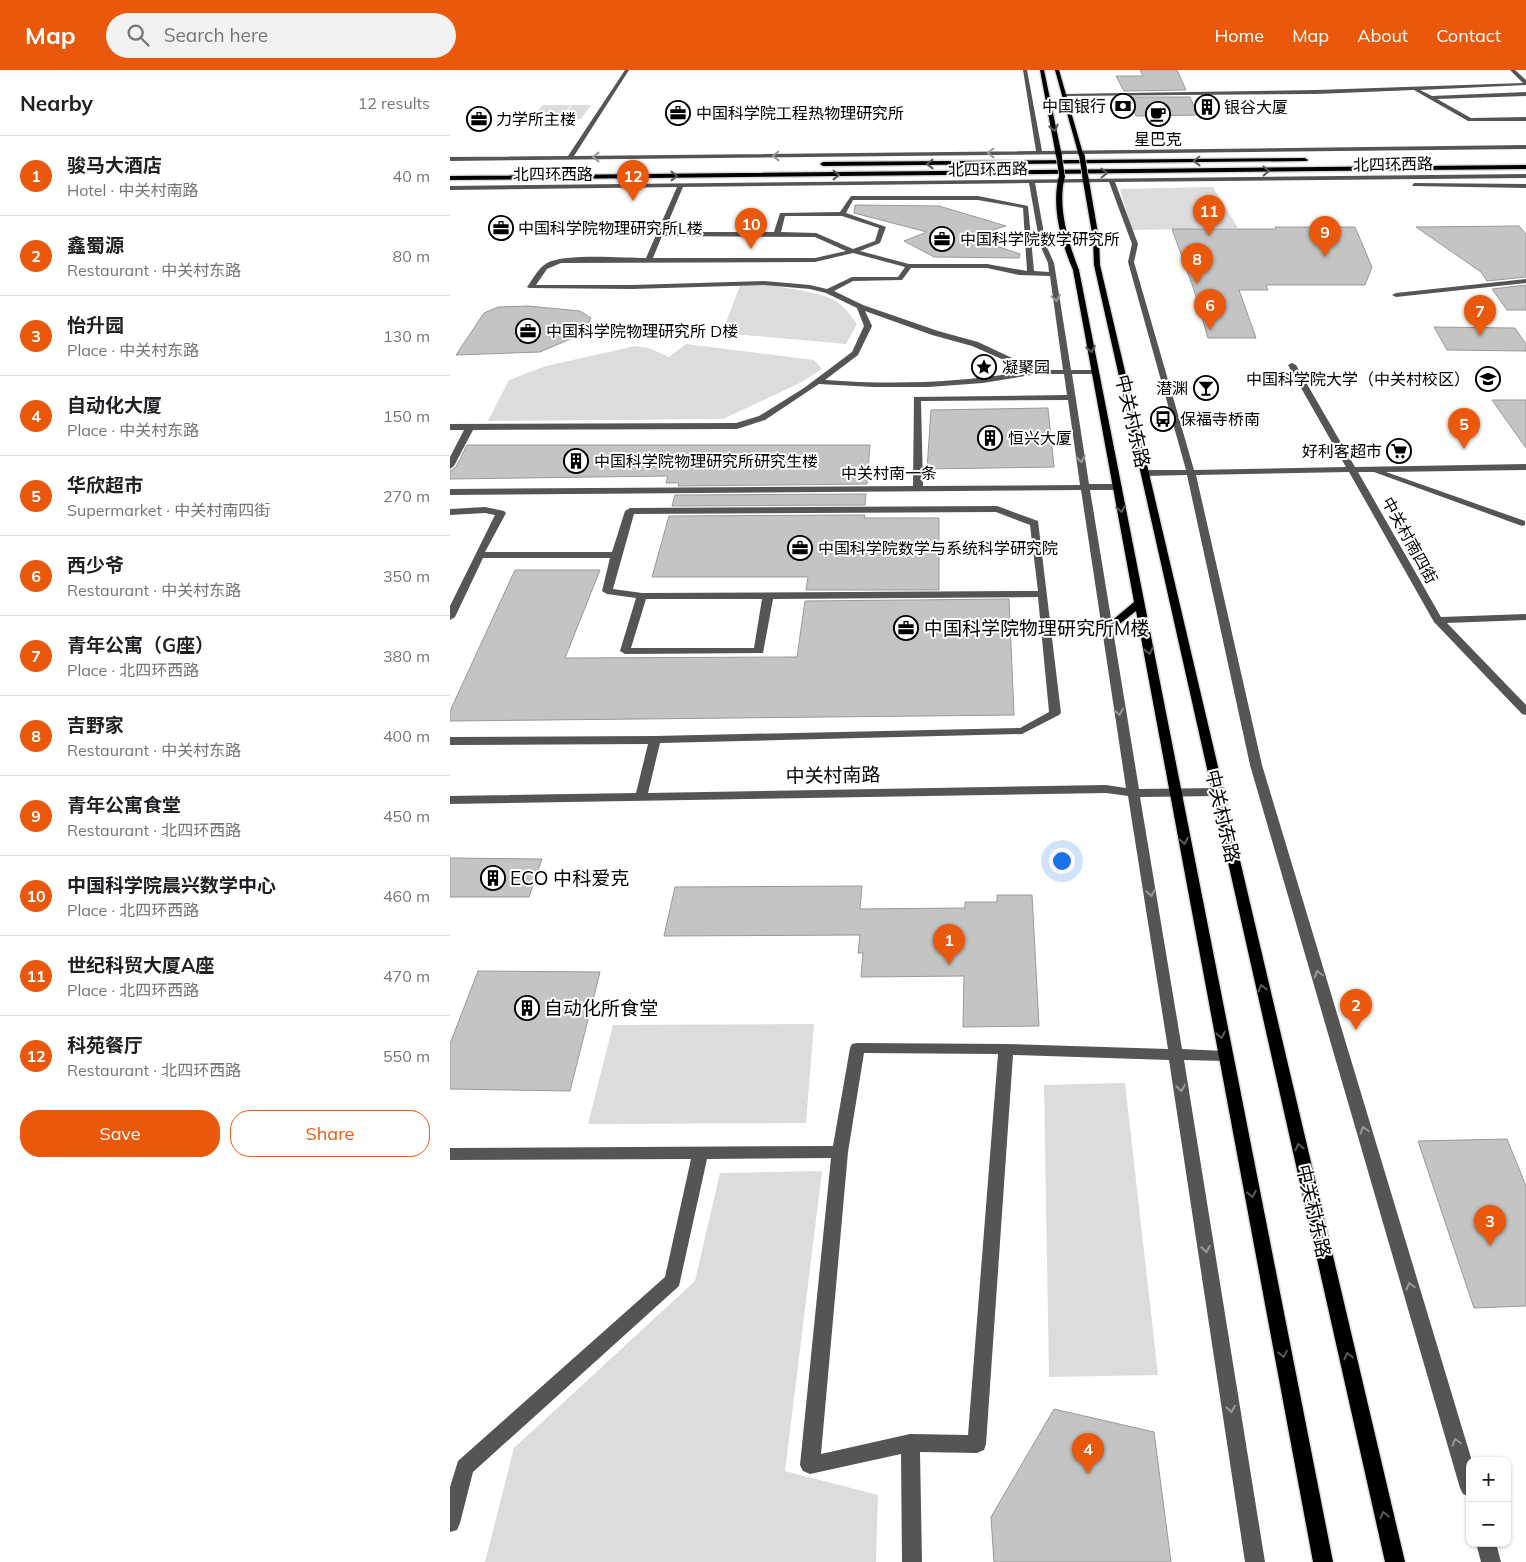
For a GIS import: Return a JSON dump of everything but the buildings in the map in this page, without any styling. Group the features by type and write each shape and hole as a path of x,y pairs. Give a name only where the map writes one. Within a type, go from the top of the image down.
{"highway":[{"name":"北四环西路","path":"815,164 1309,160"},
{"name":"北四环西路","path":"450,178 1526,168"}],"main road":[{"name":"中关村东路","path":"1042,70 1059,154 1061,179 1058,191 1066,246 1076,270 1323,1562"},
{"name":"中关村东路","path":"1057,70 1082,154 1096,239 1097,265 1395,1562"},
{"path":"1107,629 1140,603"}],"street":[{"path":"570,158 589,126 608,103 627,70"},
{"path":"1024,70 1039,152"},
{"path":"1512,70 1526,83"},
{"path":"1064,94 1316,92 1526,83"},
{"path":"1414,88 1470,120 1526,119"},
{"path":"1431,98 1526,94"},
{"path":"1286,150 1348,145 1526,142"},
{"name":"北四环西路","path":"450,159 1039,152 1082,154 1526,147"},
{"name":"北四环西路","path":"450,188 1032,182 1061,179 1112,182 1526,176"},
{"path":"1358,178 1371,182 1526,182"},
{"path":"1294,179 1350,185 1388,185"},
{"path":"1032,182 1043,245 1051,263 1053,274 1107,629 1146,862 1255,1562"},
{"name":"中关村东路","path":"1112,182 1135,244 1131,262 1191,472 1256,765 1466,1474"},
{"path":"1407,185 1526,186"},
{"path":"649,260 680,187"},
{"path":"842,214 850,198 978,198 1026,208 1031,273"},
{"path":"778,234 782,214 842,214 883,227 878,242 853,251 815,260 554,262 542,269 531,287 632,287 764,283 810,287 828,291 860,307 935,333 975,344 1037,372"},
{"path":"660,234 816,235 853,251 909,266 987,266 1019,273 1053,274"},
{"path":"828,291 852,279 900,279 909,266"},
{"path":"1396,295 1526,280"},
{"path":"450,427 737,426 762,418 818,382 855,353 868,326 860,307"},
{"name":"中关村南四街","path":"1292,365 1354,470 1438,620 1526,712"},
{"path":"818,382 862,386 944,383 1012,377 1037,372 1095,372"},
{"path":"918,488 917,399 1072,397"},
{"path":"450,466 470,427"},
{"path":"1145,473 1526,467"},
{"path":"1370,470 1522,523"},
{"name":"中关村南一条","path":"451,492 1117,487"},
{"path":"451,492 460,511"},
{"path":"450,741 655,740 1022,731 1055,713 1043,594 1035,523 997,509 630,511 607,591 642,596 1043,594"},
{"path":"450,512 485,510 501,513 450,617"},
{"path":"480,555 616,555"},
{"path":"642,596 625,651 759,651 768,596"},
{"path":"1438,620 1526,617"},
{"path":"641,798 655,740"},
{"name":"中关村南路","path":"450,800 1106,789 1133,793 1217,792"},
{"path":"1006,1049 977,1444 910,1443 810,1465 840,1152 857,1048 1006,1049 1225,1056"},
{"path":"450,1523 465,1467 673,1281 700,1152"},
{"path":"450,1154 840,1152"},
{"path":"910,1443 912,1562"},
{"path":"1487,1547 1492,1562"}],"shaded area":[{"path":"543,105 571,105 559,119 531,119"},
{"path":"572,105 591,105 581,119 561,119"},
{"path":"1213,187 1238,228 1132,230 1120,189"},
{"path":"748,282 828,297 842,306 857,324 846,344 722,333 741,283"},
{"path":"686,344 814,360 822,369 800,383 723,419 488,421 509,380 546,366 635,346 649,348 669,357"},
{"path":"814,1024 806,1123 588,1124 613,1025"},
{"path":"1125,1083 1158,1375 1049,1377 1044,1085"},
{"path":"822,1171 785,1471 878,1495 876,1562 485,1562 514,1448 695,1281 720,1173"}],"place":[{"name":"中国银行","path":"1123,106"},
{"name":"银谷大厦","path":"1207,107"},
{"name":"中国科学院工程热物理研究所","path":"678,113"},
{"name":"星巴克","path":"1158,114"},
{"name":"力学所主楼","path":"479,119"},
{"name":"科苑餐厅","path":"633,201"},
{"name":"中国科学院物理研究所L楼","path":"501,228"},
{"name":"世纪科贸大厦A座","path":"1209,236"},
{"name":"中国科学院数学研究所","path":"942,239"},
{"name":"中国科学院晨兴数学中心","path":"751,249"},
{"name":"青年公寓食堂","path":"1325,257"},
{"name":"吉野家","path":"1197,284"},
{"name":"西少爷","path":"1210,330"},
{"name":"中国科学院物理研究所 D楼","path":"528,331"},
{"name":"青年公寓（G座）","path":"1480,336"},
{"name":"凝聚园","path":"984,367"},
{"name":"中国科学院大学（中关村校区）","path":"1488,379"},
{"name":"潜渊","path":"1206,388"},
{"name":"保福寺桥南","path":"1163,419"},
{"name":"恒兴大厦","path":"990,438"},
{"name":"华欣超市","path":"1464,449"},
{"name":"好利客超市","path":"1399,451"},
{"name":"中国科学院物理研究所研究生楼","path":"576,461"},
{"name":"中国科学院数学与系统科学研究院","path":"800,548"},
{"name":"中国科学院物理研究所M楼","path":"906,628"},
{"name":"ECO 中科爱克","path":"493,878"},
{"name":"骏马大酒店","path":"949,965"},
{"name":"自动化所食堂","path":"527,1008"},
{"name":"鑫蜀源","path":"1356,1030"},
{"name":"怡升园","path":"1490,1246"},
{"name":"自动化大厦","path":"1088,1474"}]}
